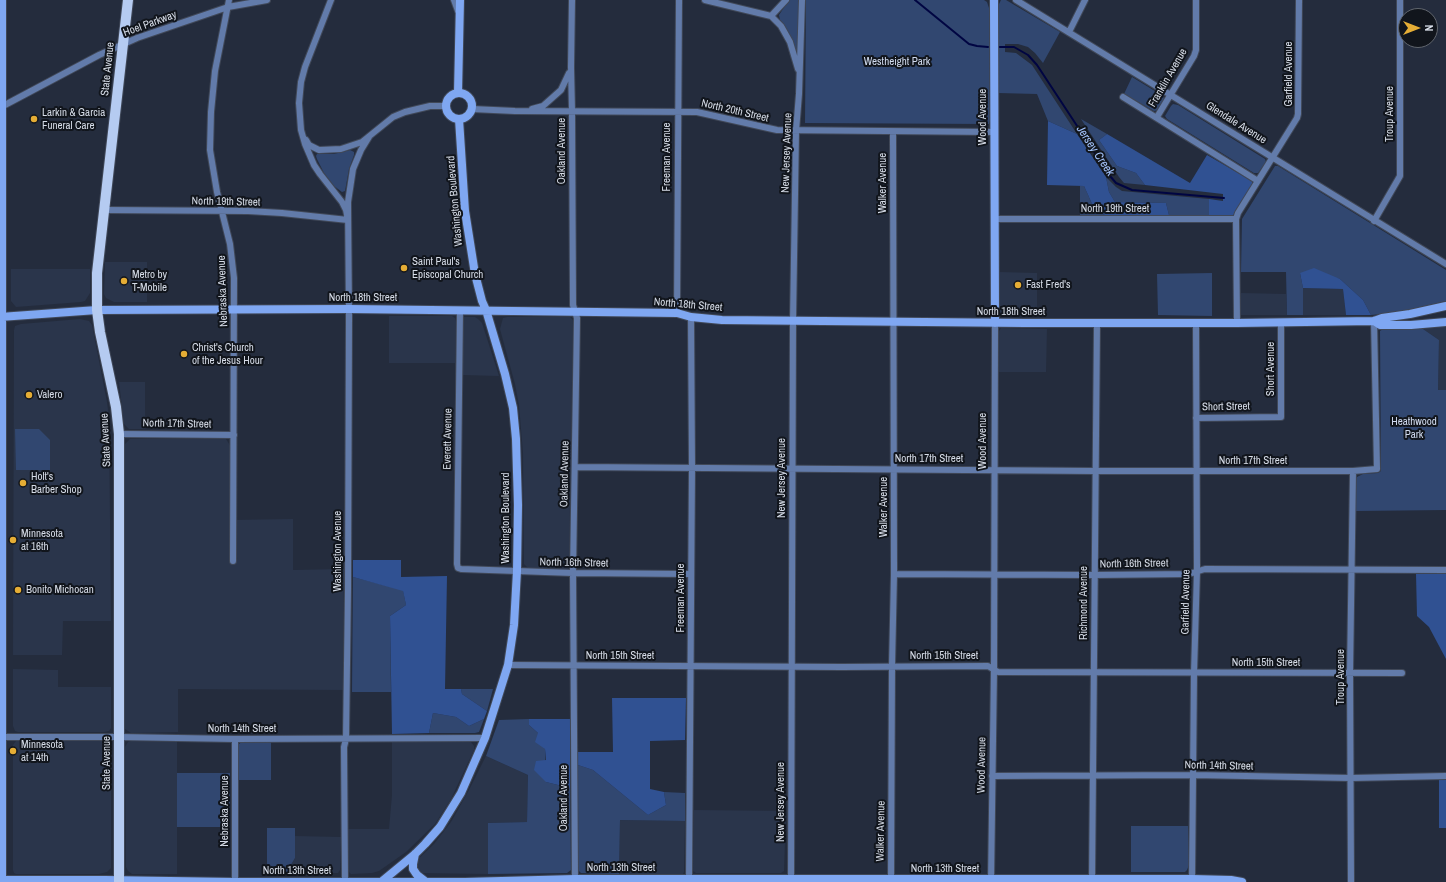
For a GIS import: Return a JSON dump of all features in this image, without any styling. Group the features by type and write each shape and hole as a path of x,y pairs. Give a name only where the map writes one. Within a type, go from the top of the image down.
{"main road":[{"name":"State Avenue","path":"119,881 119,434 116,407 100,332 97,310 97,273 128,0"}],"street":[{"path":"2,0 2,881"},
{"name":"Hoel Parkway","path":"3,106 137,38 229,3 267,0"},
{"name":"Washington Avenue","path":"331,0 305,67 301,82 299,103 301,130 314,165 342,202 346,210 348,220"},
{"path":"454,0 458,7 460,18"},
{"path":"458,93 460,0"},
{"name":"Oakland Avenue","path":"572,0 571,67 573,305 577,318 576,467 573,573 575,881"},
{"name":"Freeman Avenue","path":"677,313 679,0"},
{"path":"705,0 771,16 786,0"},
{"name":"New Jersey Avenue","path":"791,881 793,321 796,131 802,0"},
{"name":"Glendale Avenue","path":"1016,0 1446,264"},
{"path":"1069,32 1085,0"},
{"name":"Franklin Avenue","path":"1157,117 1194,56 1196,50 1196,0"},
{"name":"Garfield Avenue","path":"1237,323 1236,219 1241,207 1297,118 1299,0"},
{"name":"Troup Avenue","path":"1374,221 1400,176 1400,0"},
{"name":"Wood Avenue","path":"991,881 994,669 993,574 995,323 992,1"},
{"name":"Nebraska Avenue","path":"229,3 215,71 210,142 212,170 233,261 233,561"},
{"name":"New Jersey Avenue","path":"771,16 781,26 790,42 799,73"},
{"name":"Oakland Avenue","path":"514,111 533,109 543,106 561,90 571,67"},
{"path":"458,93 469,97 472,109 467,116 459,119 450,115 446,106 451,96 458,93"},
{"path":"1123,96 1258,181"},
{"path":"301,130 309,145 319,150 341,149 354,146 362,142 393,117 405,112 430,106 446,106"},
{"name":"North 20th Street","path":"472,109 514,111 697,112 777,130 796,131 994,132"},
{"name":"Washington Boulevard","path":"381,882 415,854 440,827 461,793 485,738 508,665 514,625 518,505 516,439 512,408 505,374 475,274 465,211 459,119"},
{"name":"Walker Avenue","path":"891,881 894,574 893,132"},
{"name":"Washington Avenue","path":"345,882 344,747 346,739 349,309 348,220 349,194 353,170 361,150 370,137"},
{"name":"North 19th Street","path":"104,210 282,213 348,220"},
{"name":"North 19th Street","path":"994,219 1236,219"},
{"name":"North 18th Street","path":"1,317 97,310 349,309 677,313 691,317 722,320 995,323 1237,323 1374,321 1382,318 1410,314 1446,306"},
{"name":"Everett Avenue","path":"458,568 460,310"},
{"name":"Freeman Avenue","path":"689,880 692,468 691,317"},
{"name":"North 18th Street","path":"1374,321 1380,324 1390,325 1446,322"},
{"name":"North 17th Street","path":"576,467 1095,471 1353,471 1377,469 1374,321"},
{"name":"Garfield Avenue","path":"1192,881 1194,673 1197,571 1196,322"},
{"name":"Short Avenue","path":"1281,322 1281,416"},
{"name":"Richmond Avenue","path":"1092,881 1096,323"},
{"name":"Short Street","path":"1196,418 1281,416"},
{"name":"North 17th Street","path":"119,434 234,435"},
{"name":"Troup Avenue","path":"1351,882 1350,673 1353,471"},
{"name":"North 16th Street","path":"458,568 573,573 691,574"},
{"name":"North 16th Street","path":"894,574 1189,574 1205,569 1446,570"},
{"name":"North 15th Street","path":"508,665 988,666 998,672 1402,673"},
{"name":"North 14th Street","path":"1,737 234,739 485,738"},
{"name":"Nebraska Avenue","path":"234,739 235,882"},
{"name":"North 14th Street","path":"992,776 1193,775 1351,778 1446,776"},
{"path":"415,854 413,870 426,882"},
{"name":"North 13th Street","path":"2,881 465,882 689,880 1231,880 1242,882"}],"shaded area":[{"path":"1048,121 1077,134 1106,177 1109,192 1115,202 1166,203 1169,215 1106,216 1093,206 1084,186 1047,185"},
{"path":"1107,134 1190,183 1207,155 1252,181 1252,185 1235,214 1229,217 1209,215 1209,199 1223,201 1223,194 1145,185 1136,173 1117,166 1099,140"},
{"path":"105,262 147,262 147,302 114,302 106,298 104,294"},
{"path":"1314,268 1340,279 1363,300 1371,315 1346,315 1343,289 1303,288 1300,273"},
{"path":"11,269 90,269 90,293 85,301 81,302 16,307 11,301"},
{"path":"999,272 1037,273 1037,315 1003,316 1000,314"},
{"path":"1303,288 1343,289 1346,315 1303,315"},
{"path":"1241,293 1286,294 1287,315 1241,315"},
{"path":"389,316 452,316 455,318 455,363 389,363"},
{"path":"464,317 475,317 482,323 499,376 462,375 462,319"},
{"path":"570,317 573,320 569,568 565,570 528,568 524,564 523,453 519,405 515,384 500,329 503,318"},
{"path":"80,319 89,321 92,325 109,418 111,621 63,621 62,655 13,655 14,330 15,326 21,324"},
{"path":"1446,326 1446,390 1438,390 1439,340 1423,329"},
{"path":"1001,328 1047,329 1046,372 998,372 999,331"},
{"path":"119,382 145,382 145,429 129,429 124,424"},
{"path":"130,439 226,439 231,447 230,520 293,519 293,570 344,569 343,690 178,689 178,732 131,733 125,729 124,445"},
{"path":"353,560 401,560 401,577 447,576 445,689 461,689 462,694 487,711 484,719 469,726 456,717 433,713 429,733 392,734 390,616 406,605 403,591 353,577"},
{"path":"1416,574 1446,574 1446,659 1429,627 1417,616"},
{"path":"13,669 58,670 58,687 111,687 111,728 109,731 104,732 15,731 13,726"},
{"path":"612,698 686,698 685,740 650,741 650,789 664,792 666,805 648,815 593,770 578,765 578,752 613,752"},
{"path":"529,719 570,719 570,788 546,782 534,770 536,761 546,760 545,749 535,742 538,733 529,725"},
{"path":"16,741 102,741 108,742 111,745 111,868 107,872 99,874 14,873 13,745"},
{"path":"128,742 177,742 177,874 132,874 126,867 125,747"},
{"path":"392,742 471,742 474,746 474,750 451,799 435,824 406,852 379,871 372,873 351,874 348,871 348,829 389,829 392,795"},
{"path":"486,756 528,775 527,822 488,823 488,874 419,873 416,870 417,860 434,844 451,822"},
{"path":"1439,780 1446,780 1446,828 1439,828"},
{"path":"694,810 786,811 784,871 781,873 696,873 693,871"},
{"path":"620,820 685,821 683,874 619,874"},
{"path":"295,836 341,837 340,870 338,873 289,873 289,868 295,858"}],"green space":[{"path":"789,0 798,0 798,51 795,51 791,38 780,20 779,15"},
{"name":"Westheight Park","path":"806,0 984,0 987,2 989,8 989,124 805,123"},
{"path":"1001,0 1006,0 1060,32 1043,63 1028,47 1018,44 1005,44 1005,52 1016,53 1032,65 1077,134 1048,121 1037,94 998,93 999,4"},
{"path":"1132,77 1163,96 1164,99 1158,110 1154,111 1124,94"},
{"path":"1173,104 1178,105 1265,159 1266,162 1258,173 1254,173 1167,119 1165,116"},
{"path":"1081,119 1107,134 1099,140 1117,166 1136,173 1145,185 1124,183"},
{"path":"350,150 354,152 354,155 349,169 345,191 342,192 334,186 324,173 316,156 317,154 334,154"},
{"path":"1275,166 1278,166 1446,270 1446,301 1402,312 1371,315 1363,300 1340,279 1300,273 1303,288 1303,315 1287,315 1286,272 1241,272 1242,219"},
{"path":"1106,177 1122,191 1209,199 1209,215 1169,215 1166,203 1115,202 1109,192"},
{"path":"1080,186 1084,186 1093,206 1106,216 1080,216"},
{"path":"1212,273 1212,316 1158,315 1157,274"},
{"name":"Heathwood Park","path":"1383,329 1423,329 1439,340 1438,390 1446,390 1446,510 1355,511 1355,480 1363,474 1378,473 1381,471 1380,331"},
{"path":"15,429 39,429 50,440 50,470 16,470"},
{"path":"353,577 403,590 406,605 390,616 391,692 352,692"},
{"path":"461,689 493,689 487,711 462,694"},
{"path":"433,713 456,717 469,726 484,719 479,732 429,733"},
{"path":"529,719 529,725 538,733 545,749 546,782 570,788 571,870 567,873 488,874 488,823 527,822 528,775 486,756 499,720"},
{"path":"243,741 271,741 271,780 239,780 239,744"},
{"path":"578,765 593,770 648,815 666,805 664,792 685,793 685,821 620,820 619,874 581,873 578,870"},
{"path":"177,773 230,773 230,827 177,827"},
{"path":"1131,826 1188,826 1189,865 1187,870 1185,872 1131,872"},
{"path":"267,828 295,828 295,858 289,868 289,873 267,873"}],"waterway":[{"name":"Jersey Creek","path":"915,0 969,44 988,47"},
{"name":"Jersey Creek","path":"999,47 1014,47 1028,55 1037,65 1116,183 1132,190 1224,198"}],"place":[{"name":"Larkin & Garcia Funeral Care","path":"34,119"},
{"name":"Saint Paul's Episcopal Church","path":"404,268"},
{"name":"Metro by T-Mobile","path":"124,281"},
{"name":"Fast Fred's","path":"1018,285"},
{"name":"Christ's Church of the Jesus Hour","path":"184,354"},
{"name":"Valero","path":"29,395"},
{"name":"Holt's Barber Shop","path":"23,483"},
{"name":"Minnesota at 16th","path":"13,540"},
{"name":"Bonito Michocan","path":"18,590"},
{"name":"Minnesota at 14th","path":"13,751"}]}
